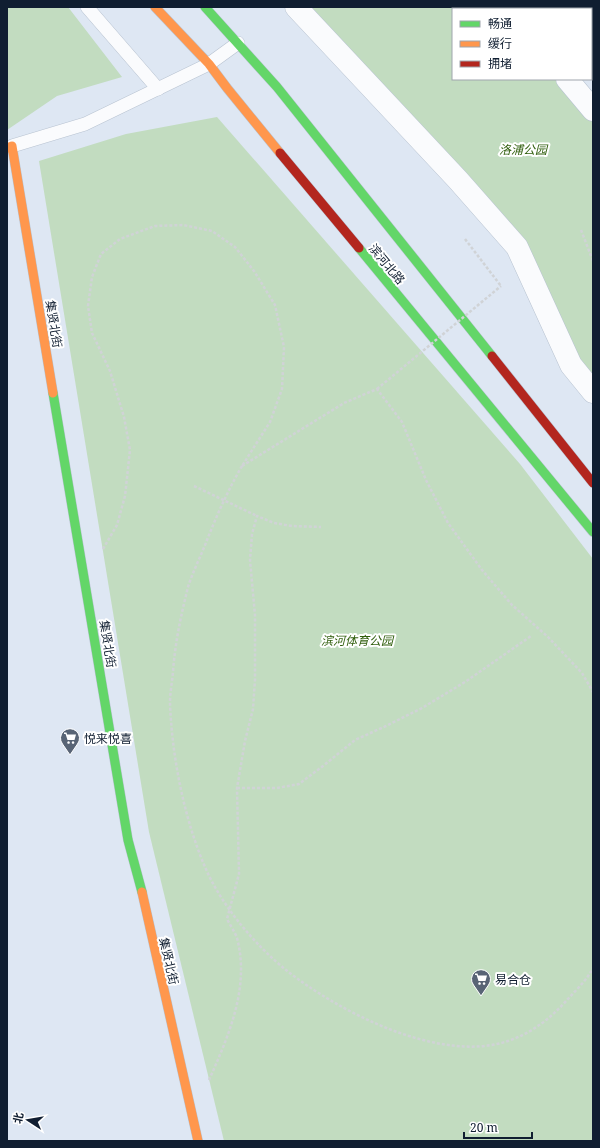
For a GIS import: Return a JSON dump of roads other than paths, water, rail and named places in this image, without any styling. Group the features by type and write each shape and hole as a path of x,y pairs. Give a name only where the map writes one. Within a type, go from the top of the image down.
{"main road":[{"name":"滨河北路","path":"205,7 277,87 593,483"},
{"name":"滨河北路","path":"158,10 209,64 232,94 593,532"},
{"name":"集贤北街","path":"10,147 128,840 198,1141"}],"street":[{"path":"296,7 458,180 517,247 571,365 593,392"},
{"path":"568,80 593,110"}],"lane":[{"path":"87,7 158,89"},
{"path":"10,147 85,124 209,64 238,43"}],"water":[{"path":"545,7 593,7 593,64 592,8"}],"place":[{"name":"悦来悦喜","path":"70,755"},
{"name":"易合仓","path":"481,996"}],"park label":[{"name":"洛浦公园","path":"523,149"},
{"name":"滨河体育公园","path":"357,640"}]}
